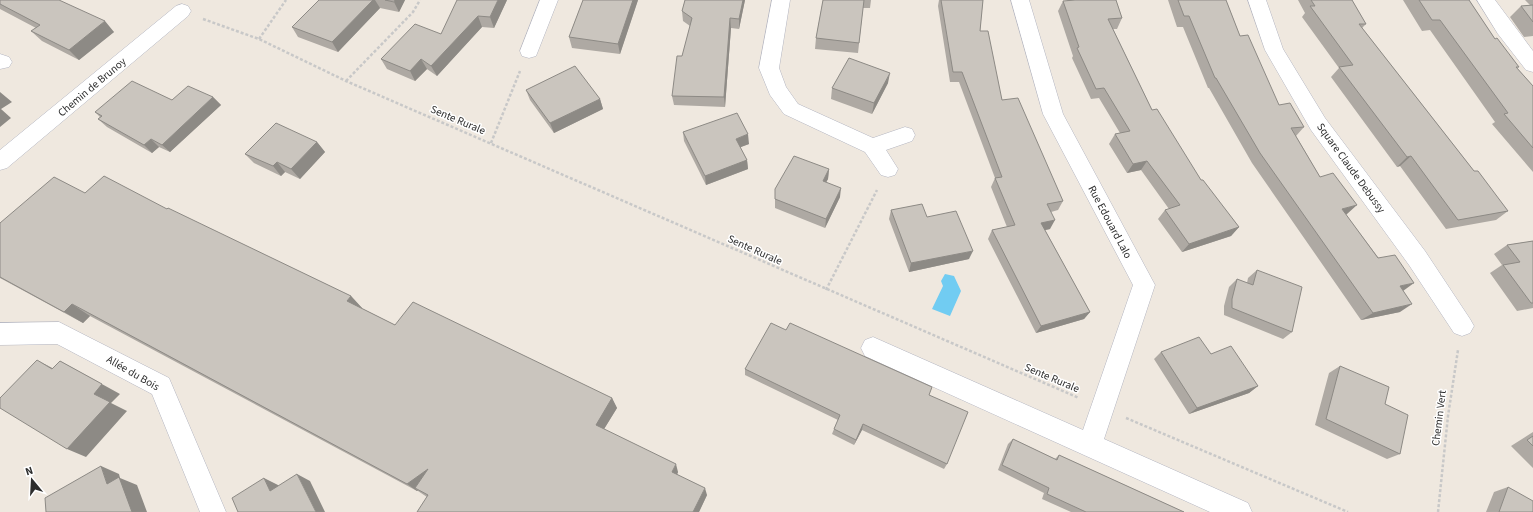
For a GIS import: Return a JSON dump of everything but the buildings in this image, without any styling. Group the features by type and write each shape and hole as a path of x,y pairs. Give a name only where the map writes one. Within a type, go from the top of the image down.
{"street":[{"path":"529,51 549,0"},
{"path":"781,0 769,68 777,90 791,109 872,146 888,169"},
{"name":"Rue Edouard Lalo","path":"1020,0 1053,114 1144,285 1090,445"},
{"name":"Square Claude Debussy","path":"1257,0 1274,50 1318,124 1417,258 1462,326"},
{"path":"1486,0 1505,29 1533,65"},
{"name":"Chemin de Brunoy","path":"0,162 182,11"},
{"path":"872,146 905,135"},
{"name":"Allée du Bois","path":"0,334 59,333 161,386 213,512"},
{"path":"873,348 1239,512"}],"path":[{"path":"259,39 286,0"},
{"path":"346,81 413,12 420,0"},
{"name":"Sente Rurale","path":"182,11 259,39 346,81 491,142 826,290 1348,512"},
{"path":"491,142 529,51"},
{"path":"826,290 888,169"},
{"name":"Chemin Vert","path":"1438,512 1448,416 1462,326"}],"water":[{"path":"945,274 954,276 961,291 950,316 932,309 943,286 941,281"}]}
